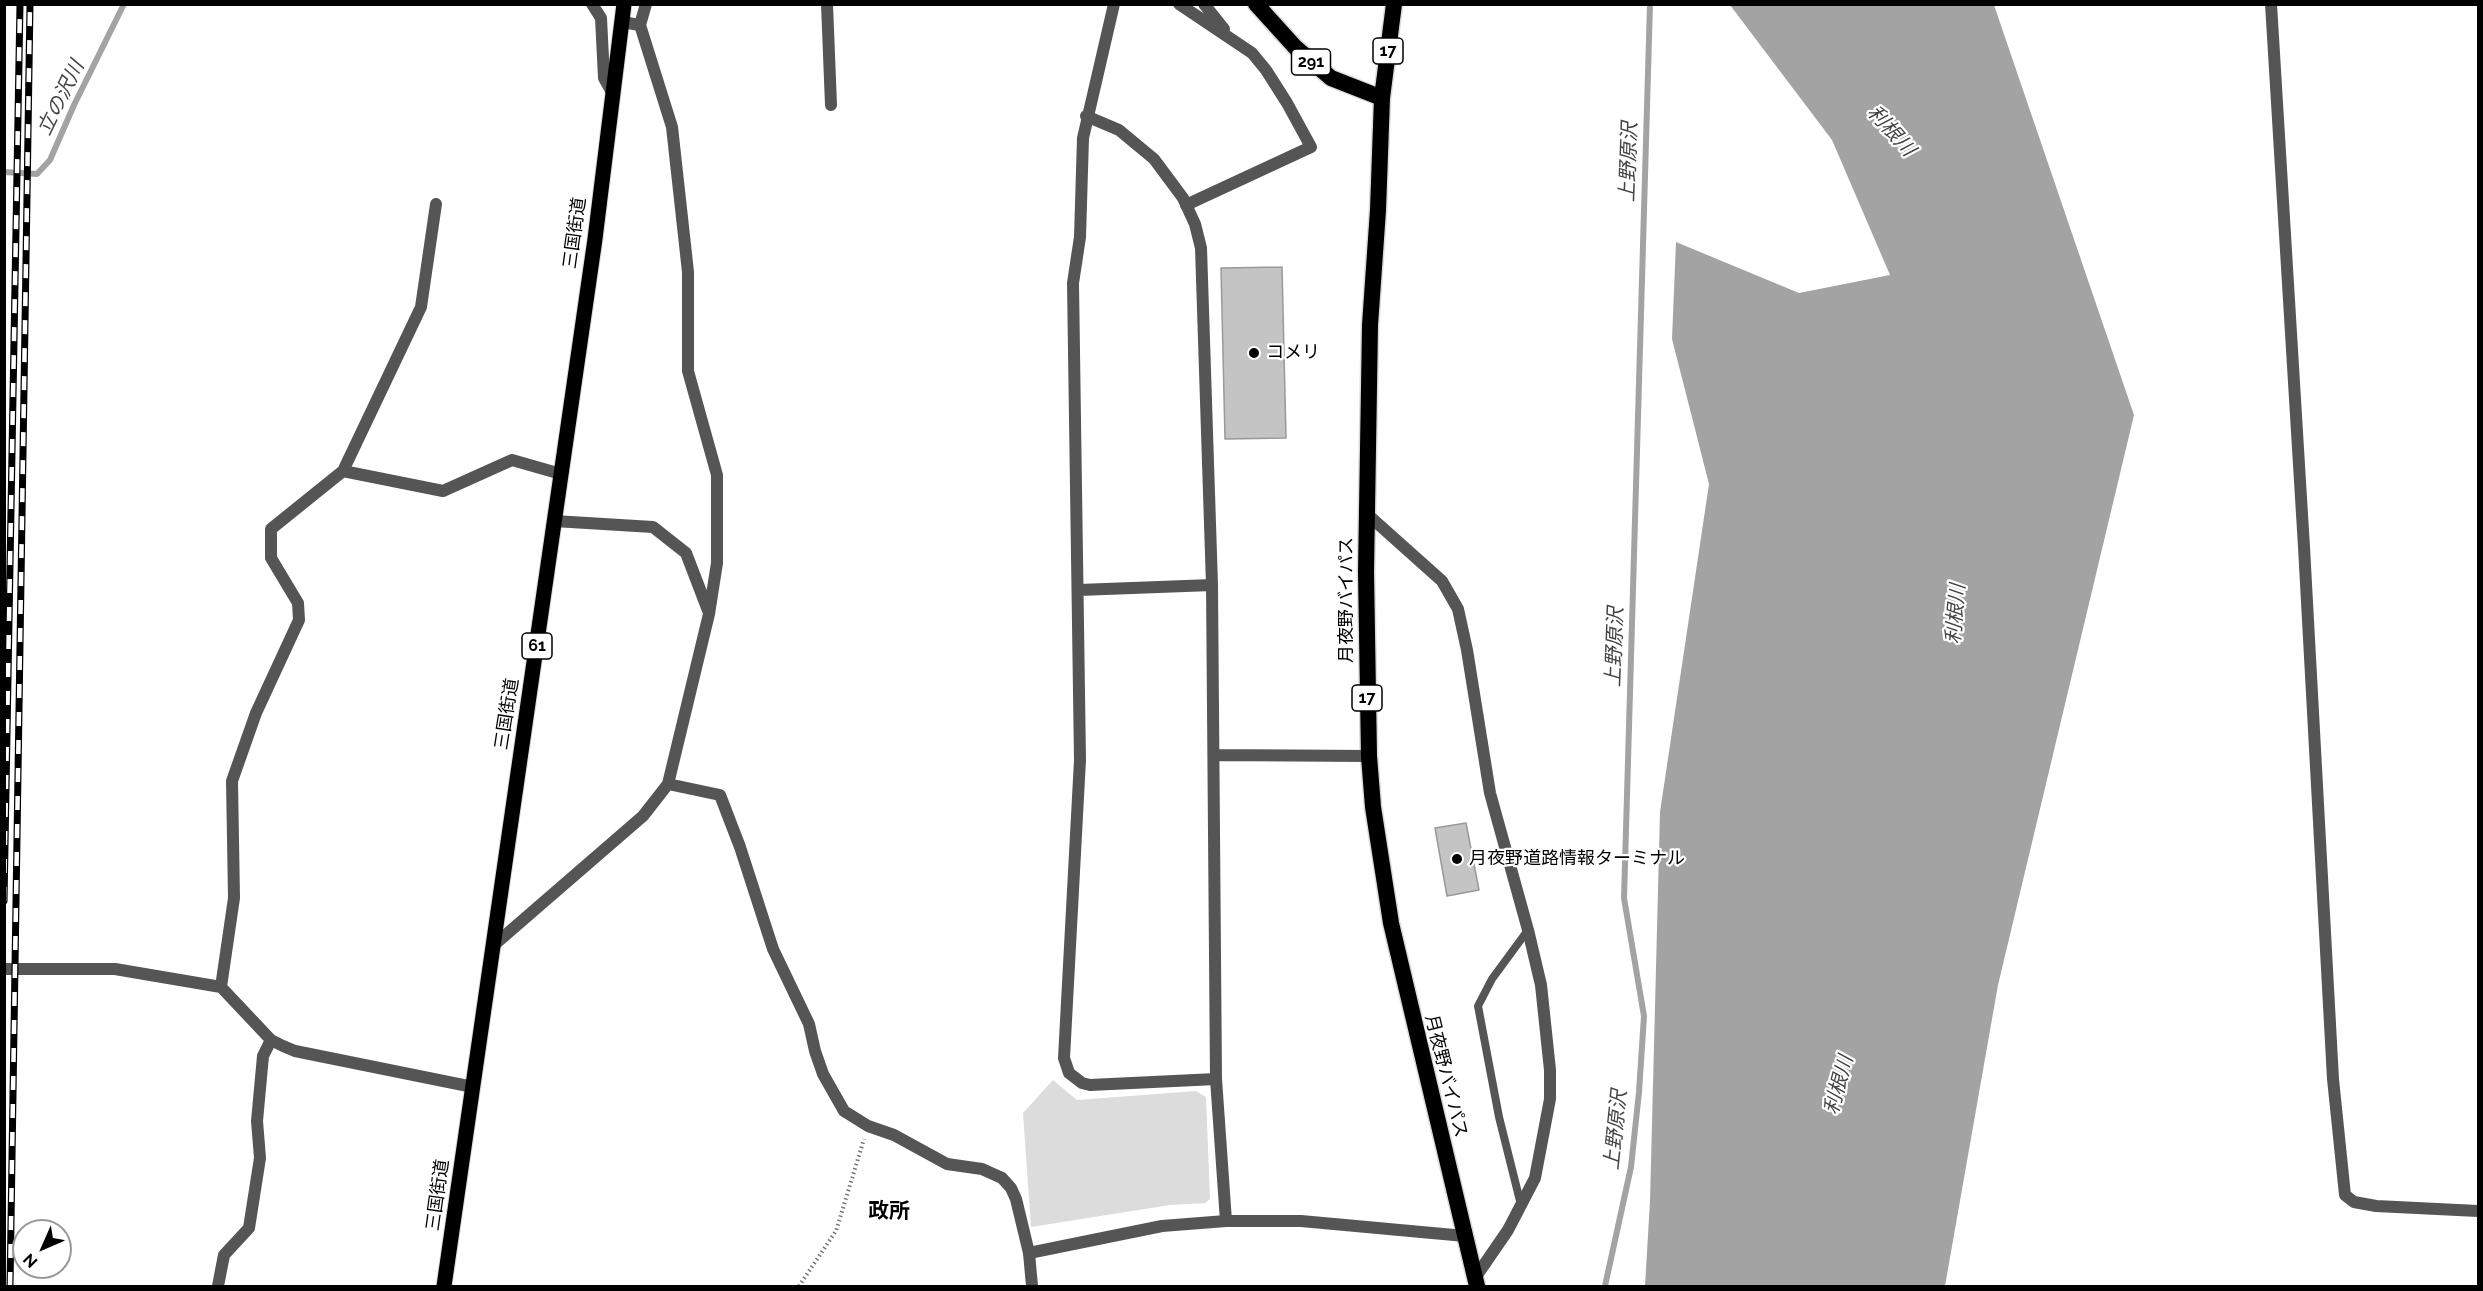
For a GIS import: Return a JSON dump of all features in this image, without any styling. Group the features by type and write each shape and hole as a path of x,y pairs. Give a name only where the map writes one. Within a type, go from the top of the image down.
{"highway":[{"name":"291","path":"1256,4 1295,47 1331,78 1382,98"},
{"name":"17","path":"1382,98 1394,4"},
{"name":"月夜野バイパス","path":"1382,98 1370,325 1366,669 1370,756 1379,858 1391,923 1476,1282"}],"main road":[{"name":"三国街道","path":"444,1287 595,239 624,4"}],"street":[{"path":"592,4 601,18 604,78 613,94"},
{"path":"494,945 643,816 668,784 709,614 717,563 717,475 688,371 688,272 672,127 640,25 646,4"},
{"path":"827,4 831,105"},
{"path":"1114,4 1086,116 1083,138 1080,237 1073,283 1080,760 1065,1065 1074,1078 1090,1085 1216,1079"},
{"path":"1179,4 1252,53 1266,70 1311,147 1186,205"},
{"path":"1204,4 1232,39"},
{"path":"2271,4 2303,524 2333,1079 2345,1195 2354,1202 2376,1206 2478,1211"},
{"path":"622,22 640,25"},
{"path":"1086,116 1119,130 1154,159 1186,205 1195,224 1201,248 1204,280 1212,585 1216,1079 1226,1221"},
{"path":"221,987 234,898 232,781 255,713 299,620 298,603 271,558 271,529 343,471 421,307 436,204"},
{"path":"343,471 443,490 512,460 561,474"},
{"path":"1367,514 1442,581 1458,609 1490,793 1528,930 1545,1013 1550,1099 1535,1178 1508,1230 1476,1282"},
{"path":"554,521 653,527 686,553 709,614"},
{"path":"1079,590 1212,585"},
{"path":"1214,754 1370,756"},
{"path":"668,784 720,795 740,847 773,949 809,1024 823,1074 844,1112 868,1126 894,1135 947,1164 982,1169 1002,1178 1011,1188 1016,1199 1029,1253 1032,1287"},
{"path":"4,969 115,969 221,987 271,1040 295,1051 473,1087"},
{"path":"219,1287 224,1255 249,1228 260,1158 257,1121 263,1056 271,1040"},
{"path":"1029,1253 1162,1226 1226,1221 1301,1221 1465,1236"}],"lane":[{"path":"1521,1207 1499,1117 1478,1006 1492,979 1528,930"}],"path":[{"path":"799,1287 836,1231 868,1126"}],"shaded area":[{"path":"1053,1080 1077,1100 1196,1091 1206,1097 1210,1199 1205,1203 1170,1205 1031,1227 1023,1113"}],"water":[{"name":"利根川","path":"1730,5 1994,5 2134,415 1998,985 1945,1286 1645,1286 1650,1201 1660,812 1709,484 1672,339 1676,242 1799,293 1890,275 1832,140"}],"building":[{"name":"コメリ","path":"1282,267 1286,438 1225,439 1221,268"},
{"name":"月夜野道路情報ターミナル","path":"1466,823 1479,890 1447,896 1435,828"}],"waterway":[{"name":"立の沢川","path":"4,172 37,174 50,160 74,105 124,4"},
{"name":"上野原沢","path":"1605,1286 1631,1167 1644,1016 1624,898 1650,4"}],"railway":[{"path":"4,901 20,4"},
{"path":"10,1286 30,4"}],"place":[{"name":"コメリ","path":"1254,353"},
{"name":"月夜野道路情報ターミナル","path":"1457,859"}],"district":[{"name":"政所","path":"889,1212"}]}
